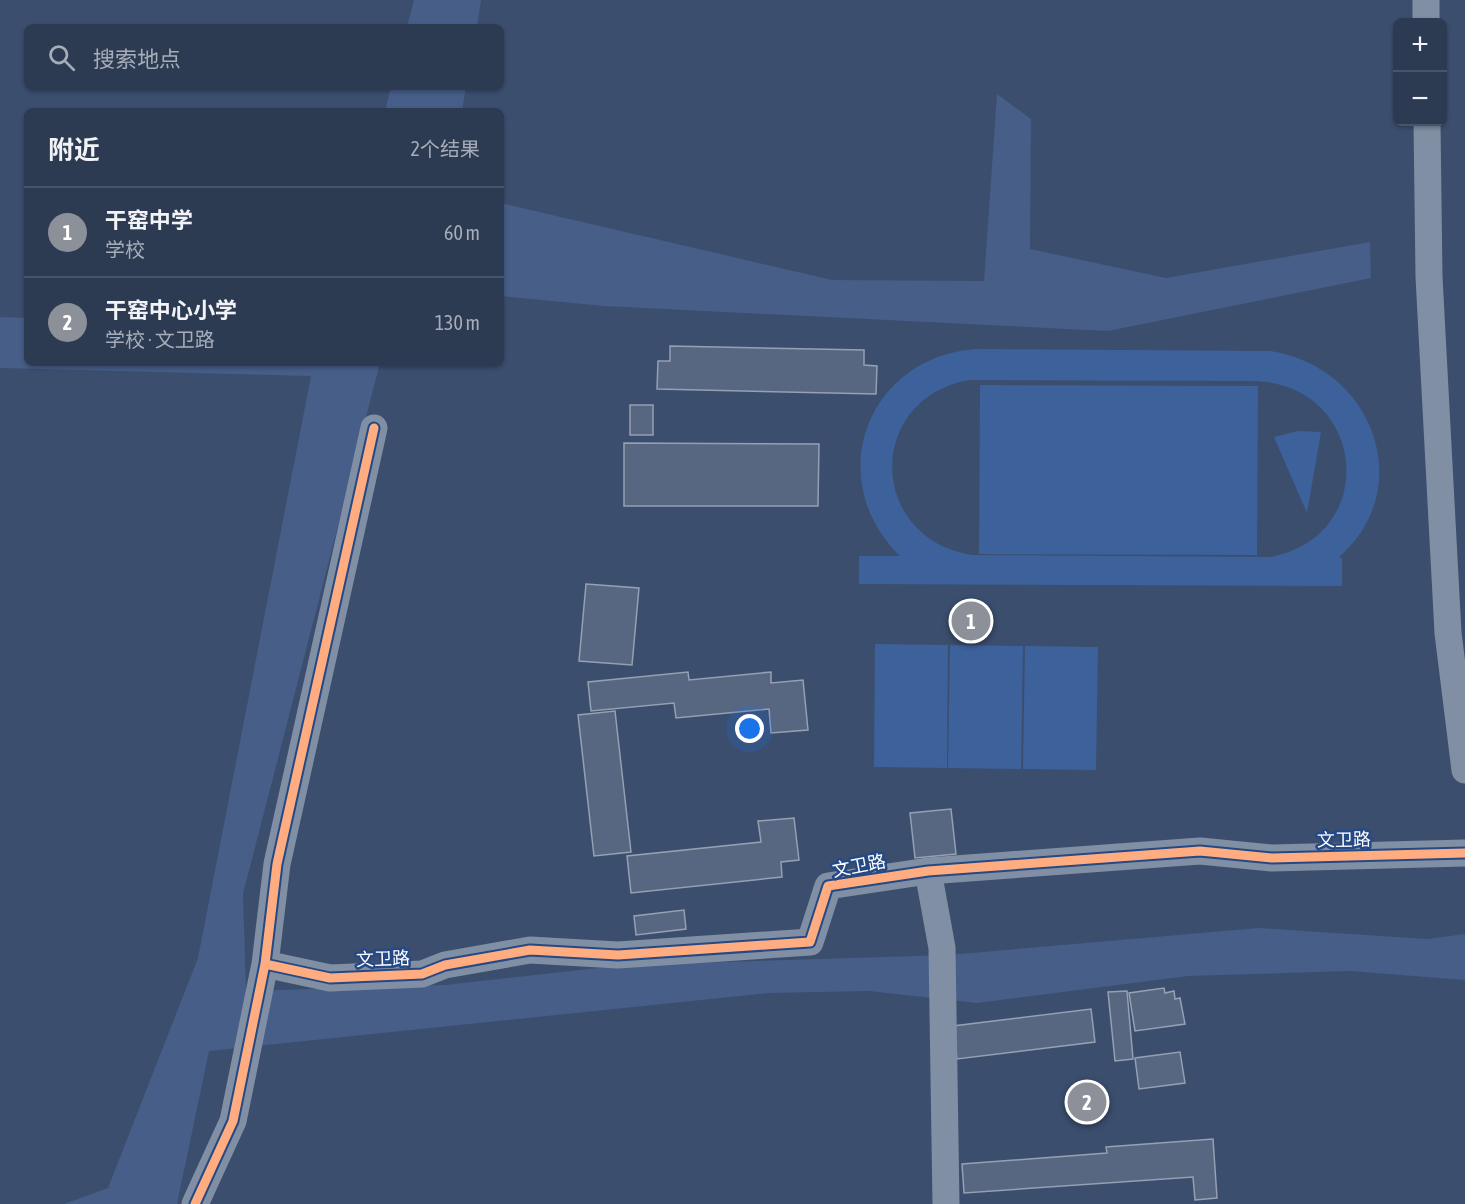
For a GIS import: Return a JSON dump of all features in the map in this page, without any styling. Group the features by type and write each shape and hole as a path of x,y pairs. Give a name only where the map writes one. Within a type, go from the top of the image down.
{"street":[{"path":"1426,0 1426,18"},
{"path":"1427,126 1429,278 1448,633 1465,770"},
{"path":"195,1204 232,1121 263,973 277,864 374,428"},
{"name":"文卫路","path":"263,973 330,978 422,974 445,965 530,950 618,955 810,942 828,886 928,871 1200,851 1272,858 1465,854"},
{"path":"928,871 942,948 946,1204"}],"shaded area":[{"path":"414,0 481,0 477,24 408,24"},
{"path":"390,90 466,90 462,108 386,108"},
{"path":"997,94 1031,119 1030,249 1166,278 1370,242 1371,278 1108,331 604,306 504,296 504,204 832,280 984,281"},
{"path":"0,317 24,318 24,366 379,366 243,894 246,991 445,985 625,965 948,955 1259,928 1427,939 1465,934 1465,980 1349,971 1188,976 977,1003 869,991 769,993 209,1051 177,1204 64,1204 108,1188 198,958 311,376 0,368"},
{"path":"976,349 1270,351 1306,361 1335,380 1358,404 1373,433 1379,465 1376,497 1363,529 1339,557 1342,558 1342,586 859,584 859,556 900,556 876,526 864,493 861,459 868,427 883,398 907,374 938,357","holes":["969,380 1256,381 1293,389 1321,408 1339,434 1346,463 1343,494 1330,522 1306,544 1270,557 973,555 938,544 913,524 898,498 892,469 896,440 911,413 935,392"]},
{"path":"980,385 1258,386 1257,555 979,554"},
{"path":"1298,431 1321,432 1307,513 1274,437"},
{"path":"875,644 948,645 947,768 874,767"},
{"path":"950,645 1023,646 1021,769 948,768"},
{"path":"1025,646 1098,647 1096,770 1023,769"}],"building":[{"path":"670,346 864,350 864,365 877,366 876,394 657,389 658,361 670,361"},
{"path":"630,405 653,405 653,435 630,435"},
{"path":"624,443 819,444 818,506 624,506"},
{"path":"586,584 639,588 632,665 579,661"},
{"path":"688,672 689,680 771,672 771,683 803,680 808,730 771,733 769,709 676,718 674,703 591,711 588,682"},
{"path":"615,711 631,852 594,856 578,715"},
{"path":"951,809 956,854 915,858 910,813"},
{"path":"794,818 799,860 781,862 782,877 631,893 627,856 761,842 758,821"},
{"path":"684,910 686,929 636,935 634,916"},
{"path":"1164,988 1165,993 1174,991 1175,999 1180,998 1185,1024 1135,1031 1129,993"},
{"path":"1127,991 1133,1059 1115,1061 1108,992"},
{"path":"1091,1009 1095,1042 957,1059 953,1026"},
{"path":"1180,1052 1185,1083 1139,1089 1135,1058"},
{"path":"1213,1139 1217,1198 1195,1200 1193,1177 964,1193 962,1164 1107,1153 1106,1147"}],"cycle path":[{"path":"195,1204 233,1121 265,964 277,864 374,428"},
{"path":"265,964 330,978 422,974 445,965 530,950 618,955 810,942 828,886 928,871 1200,851 1272,858 1465,853"}],"place":[{"name":"干窑中学","path":"971,621"},
{"name":"干窑中心小学","path":"1087,1102"}]}
